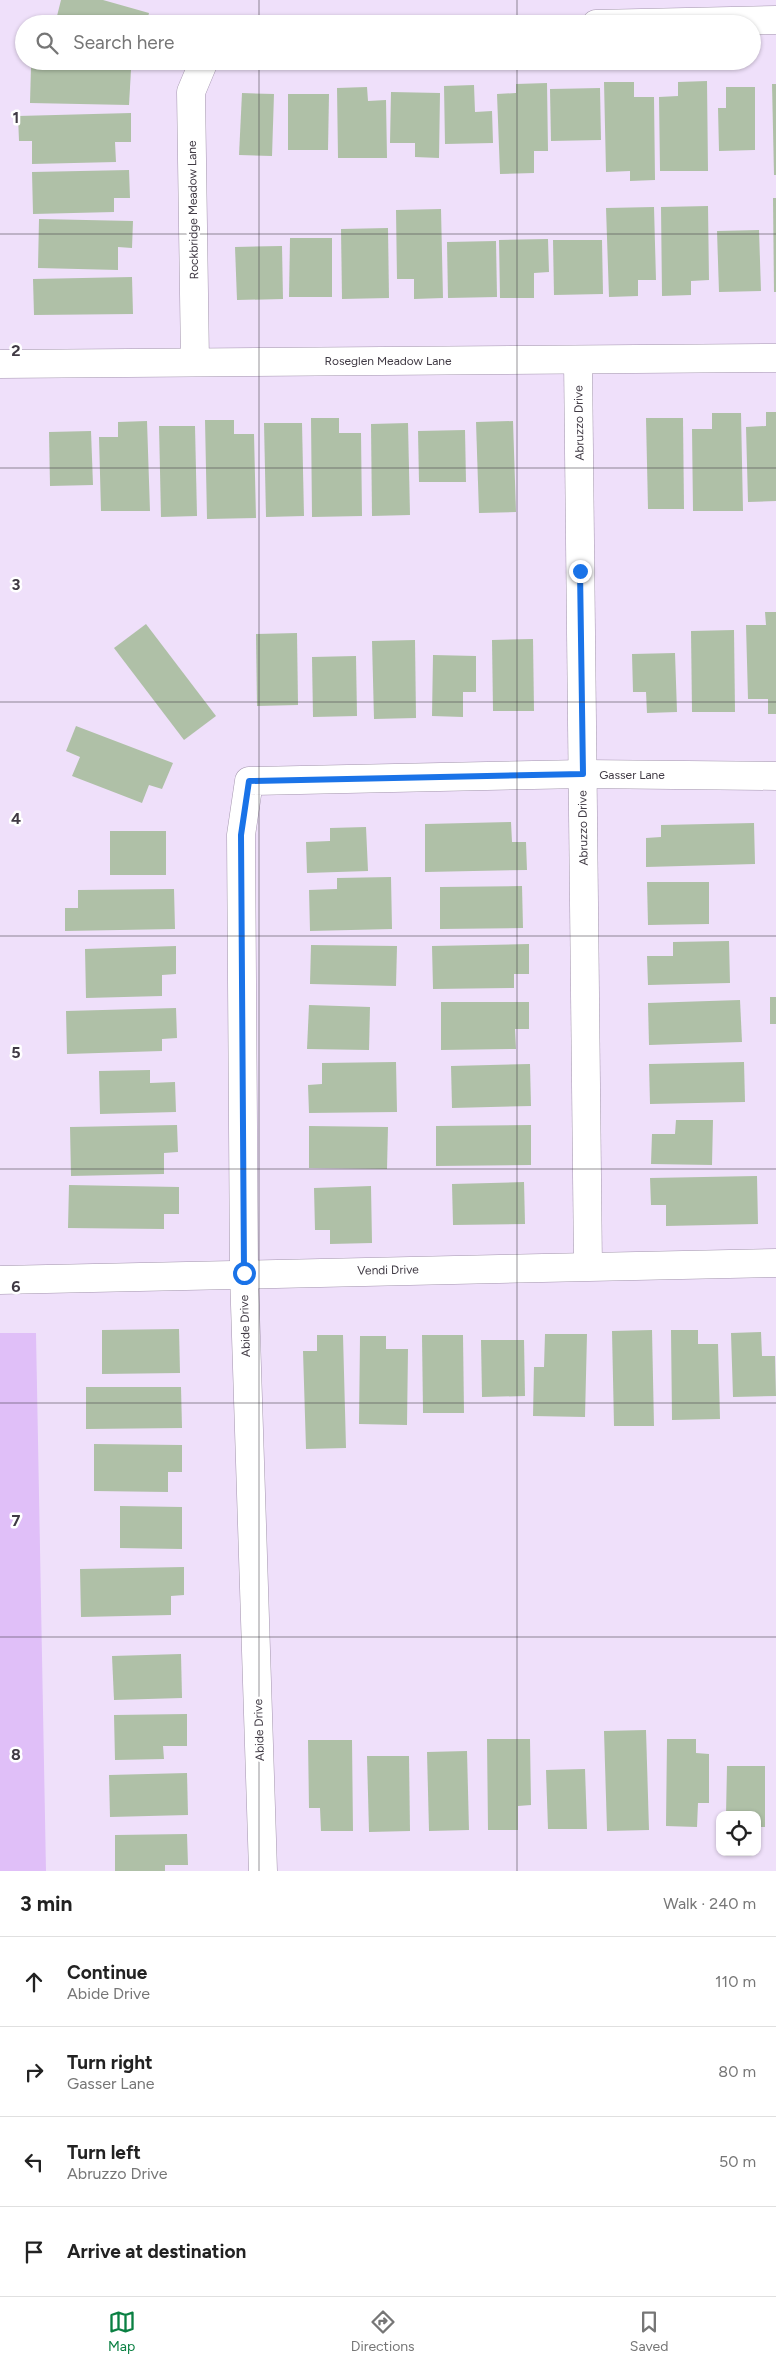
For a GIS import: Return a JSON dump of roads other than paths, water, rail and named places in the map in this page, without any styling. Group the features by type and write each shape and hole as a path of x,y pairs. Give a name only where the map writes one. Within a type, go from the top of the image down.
{"street":[{"path":"761,20 776,20"},
{"name":"Rockbridge Meadow Lane","path":"195,361 191,92 200,70"},
{"name":"Roseglen Meadow Lane","path":"0,364 776,358"},
{"name":"Abruzzo Drive","path":"578,361 588,1266"},
{"name":"Gasser Lane","path":"249,781 583,774 776,776"},
{"name":"Abide Drive","path":"249,781 241,835 244,1273 263,1871"},
{"name":"Vendi Drive","path":"0,1280 244,1273 776,1263"}]}
